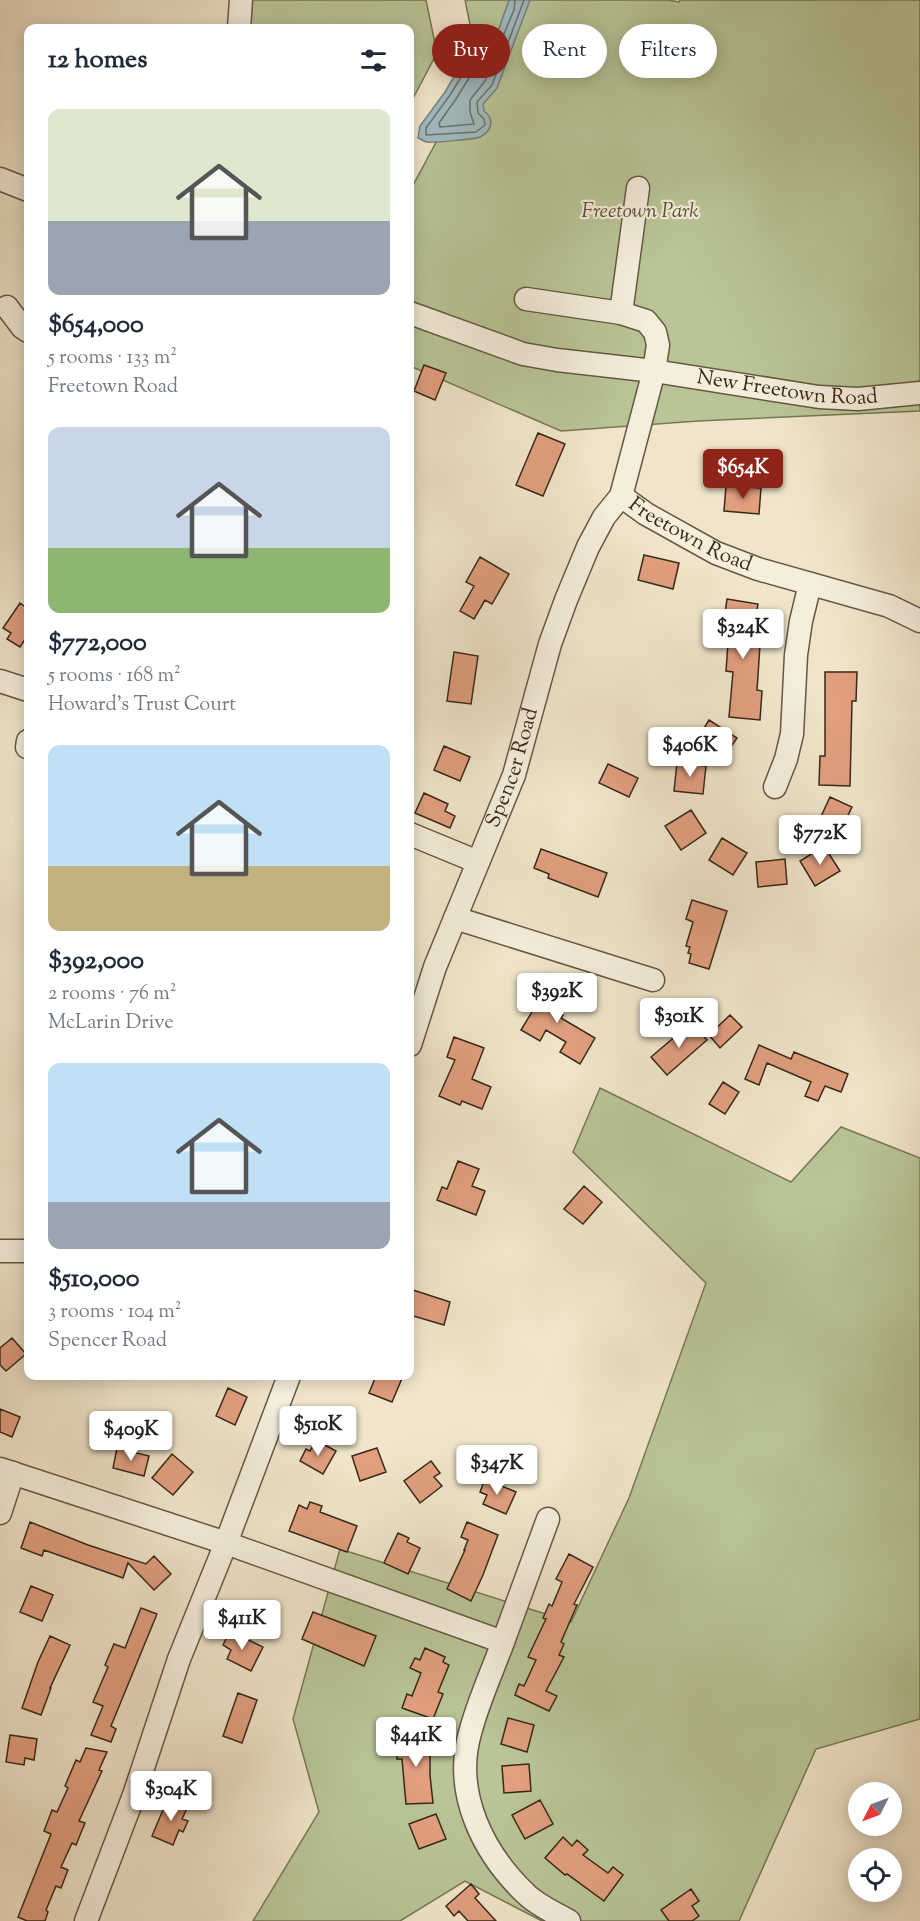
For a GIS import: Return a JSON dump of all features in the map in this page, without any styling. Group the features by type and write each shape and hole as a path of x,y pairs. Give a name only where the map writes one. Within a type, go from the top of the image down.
{"street":[{"path":"239,24 241,0"},
{"path":"0,179 24,188"},
{"path":"621,313 638,188"},
{"name":"Freetown Road","path":"526,299 621,313 646,321 656,332 654,371 621,496 645,514 716,553 758,569 889,606 920,621"},
{"path":"7,308 24,328"},
{"path":"414,316 523,354 654,371"},
{"name":"New Freetown Road","path":"654,371 819,397 858,399 920,393"},
{"name":"Spencer Road","path":"414,1033 435,967 514,775 550,644 566,600 588,547 604,517 621,496"},
{"path":"775,787 786,759 792,734 795,655 810,584"},
{"path":"0,681 24,689"},
{"path":"414,836 478,862"},
{"path":"455,918 653,980"},
{"path":"0,1251 24,1251"},
{"path":"86,1921 134,1795 179,1659 287,1380"},
{"path":"0,1513 6,1471 226,1543 503,1642"},
{"path":"549,1519 469,1734 465,1774 469,1806 493,1858 527,1896 569,1921"}],"green space":[{"path":"249,0 426,0 432,29 432,62 414,96 414,24 246,24"},
{"name":"Freetown Park","path":"465,0 668,0 679,2 680,0 920,0 920,411 698,421 561,431 414,368 414,184 471,78 510,78 510,24 470,24"},
{"path":"600,1088 791,1182 841,1127 920,1158 920,1719 816,1749 739,1921 542,1921 465,1881 400,1921 253,1921 319,1812 293,1719 340,1549 571,1622 629,1498 706,1283 573,1152"}],"water":[{"path":"509,0 530,0 510,53 510,24 501,24"},
{"path":"453,78 501,78 497,88 483,104 484,111 491,121 487,132 471,139 426,142 418,138 420,126"}],"building":[{"path":"424,365 446,373 435,400 414,391"},
{"path":"538,433 565,444 543,496 516,485"},
{"path":"726,486 761,488 759,514 724,511"},
{"path":"644,555 679,563 673,589 638,580"},
{"path":"480,557 509,574 492,604 485,600 474,619 460,611 474,586 466,582"},
{"path":"727,599 758,604 751,644 760,645 757,690 762,691 760,720 729,717 733,672 726,671 729,628 723,627"},
{"path":"20,603 24,606 24,641 20,647 7,639 11,633 3,628"},
{"path":"454,652 478,656 471,704 447,701"},
{"path":"825,672 857,672 856,701 852,701 850,786 819,785 820,756 825,756"},
{"path":"709,720 737,738 721,762 694,744"},
{"path":"444,746 470,757 460,781 434,770"},
{"path":"677,763 706,766 703,794 674,791"},
{"path":"608,764 638,778 629,797 599,783"},
{"path":"424,793 448,804 445,811 455,816 450,828 415,813"},
{"path":"830,797 852,807 839,833 818,823"},
{"path":"691,810 706,833 681,850 665,826"},
{"path":"722,838 747,853 733,875 709,860"},
{"path":"824,846 840,871 815,886 800,861"},
{"path":"541,849 607,873 598,897 548,878 549,874 534,868"},
{"path":"785,859 787,884 758,887 756,862"},
{"path":"692,900 727,911 709,969 689,963 690,947 686,946 693,922 686,919"},
{"path":"552,979 567,988 558,1002 563,1005 558,1012 563,1015 561,1018 595,1038 580,1064 560,1052 566,1042 546,1030 540,1041 521,1030"},
{"path":"730,1015 742,1027 720,1048 709,1035"},
{"path":"691,1023 707,1040 667,1075 651,1057"},
{"path":"454,1037 484,1048 472,1079 491,1087 482,1109 462,1101 460,1105 439,1096 455,1060 447,1057"},
{"path":"759,1045 791,1059 794,1052 848,1074 841,1092 825,1086 818,1101 805,1096 811,1082 767,1063 759,1085 745,1079"},
{"path":"723,1082 739,1092 725,1114 709,1104"},
{"path":"458,1161 479,1169 472,1186 485,1191 476,1215 437,1200 442,1187 447,1189"},
{"path":"584,1186 602,1202 583,1224 564,1209"},
{"path":"414,1290 450,1302 444,1325 414,1316"},
{"path":"12,1338 24,1352 24,1356 6,1371 0,1365 0,1348"},
{"path":"374,1380 401,1380 392,1402 369,1393"},
{"path":"228,1388 247,1397 235,1425 216,1416"},
{"path":"0,1409 20,1417 12,1437 0,1432"},
{"path":"316,1440 336,1451 323,1474 300,1461 306,1449 310,1451"},
{"path":"117,1448 149,1456 144,1476 113,1468"},
{"path":"377,1448 386,1472 360,1481 352,1456"},
{"path":"172,1454 193,1472 173,1495 152,1478"},
{"path":"431,1461 440,1473 434,1477 442,1486 420,1503 404,1481"},
{"path":"485,1479 516,1492 506,1514 483,1504 487,1495 480,1492"},
{"path":"310,1502 322,1506 320,1512 357,1526 347,1552 289,1531 299,1505 307,1509"},
{"path":"30,1522 88,1545 146,1564 154,1556 171,1574 154,1590 128,1563 123,1578 44,1550 42,1556 21,1548"},
{"path":"467,1522 498,1535 471,1601 447,1589 468,1540 461,1537"},
{"path":"398,1533 409,1538 407,1542 420,1548 408,1574 384,1563"},
{"path":"569,1554 593,1567 574,1604 577,1605 561,1642 564,1644 559,1655 564,1657 546,1691 557,1696 549,1711 515,1695 519,1684 524,1686 536,1660 528,1657 546,1619 543,1618 549,1604 552,1606 562,1582 556,1579"},
{"path":"31,1586 53,1595 42,1621 20,1612"},
{"path":"141,1608 157,1614 111,1726 116,1729 111,1742 91,1735 103,1706 93,1702 108,1667 105,1665 114,1644 125,1648"},
{"path":"313,1612 376,1636 364,1666 302,1639"},
{"path":"230,1631 263,1647 251,1671 227,1659 231,1650 223,1645"},
{"path":"50,1636 70,1645 50,1688 41,1715 22,1708"},
{"path":"425,1648 445,1657 443,1662 449,1665 438,1692 443,1694 433,1719 402,1708 407,1694 412,1696 421,1673 410,1668 415,1658 420,1660"},
{"path":"238,1693 257,1700 242,1743 223,1736"},
{"path":"508,1718 534,1725 527,1752 501,1744"},
{"path":"404,1733 430,1733 433,1803 406,1804 402,1759 397,1759 397,1743 404,1743"},
{"path":"10,1735 37,1739 34,1760 25,1758 24,1765 6,1762"},
{"path":"86,1748 107,1752 99,1770 102,1771 79,1821 85,1823 76,1845 72,1843 61,1867 68,1870 61,1888 56,1886 46,1910 48,1912 45,1921 27,1921 18,1917 51,1834 44,1831 52,1810 57,1812 68,1788 65,1786 76,1760 80,1762"},
{"path":"529,1764 531,1791 504,1793 502,1766"},
{"path":"168,1798 188,1806 182,1819 188,1821 183,1832 179,1830 173,1845 152,1836"},
{"path":"540,1800 553,1824 525,1839 512,1815"},
{"path":"436,1814 446,1839 419,1849 409,1824"},
{"path":"563,1837 572,1846 577,1840 588,1850 583,1855 608,1873 613,1867 623,1875 604,1901 567,1874 565,1875 545,1858"},
{"path":"471,1884 479,1894 475,1898 496,1921 468,1921 459,1911 454,1916 446,1906"},
{"path":"691,1889 699,1901 692,1906 699,1916 692,1921 669,1921 661,1910"}]}
